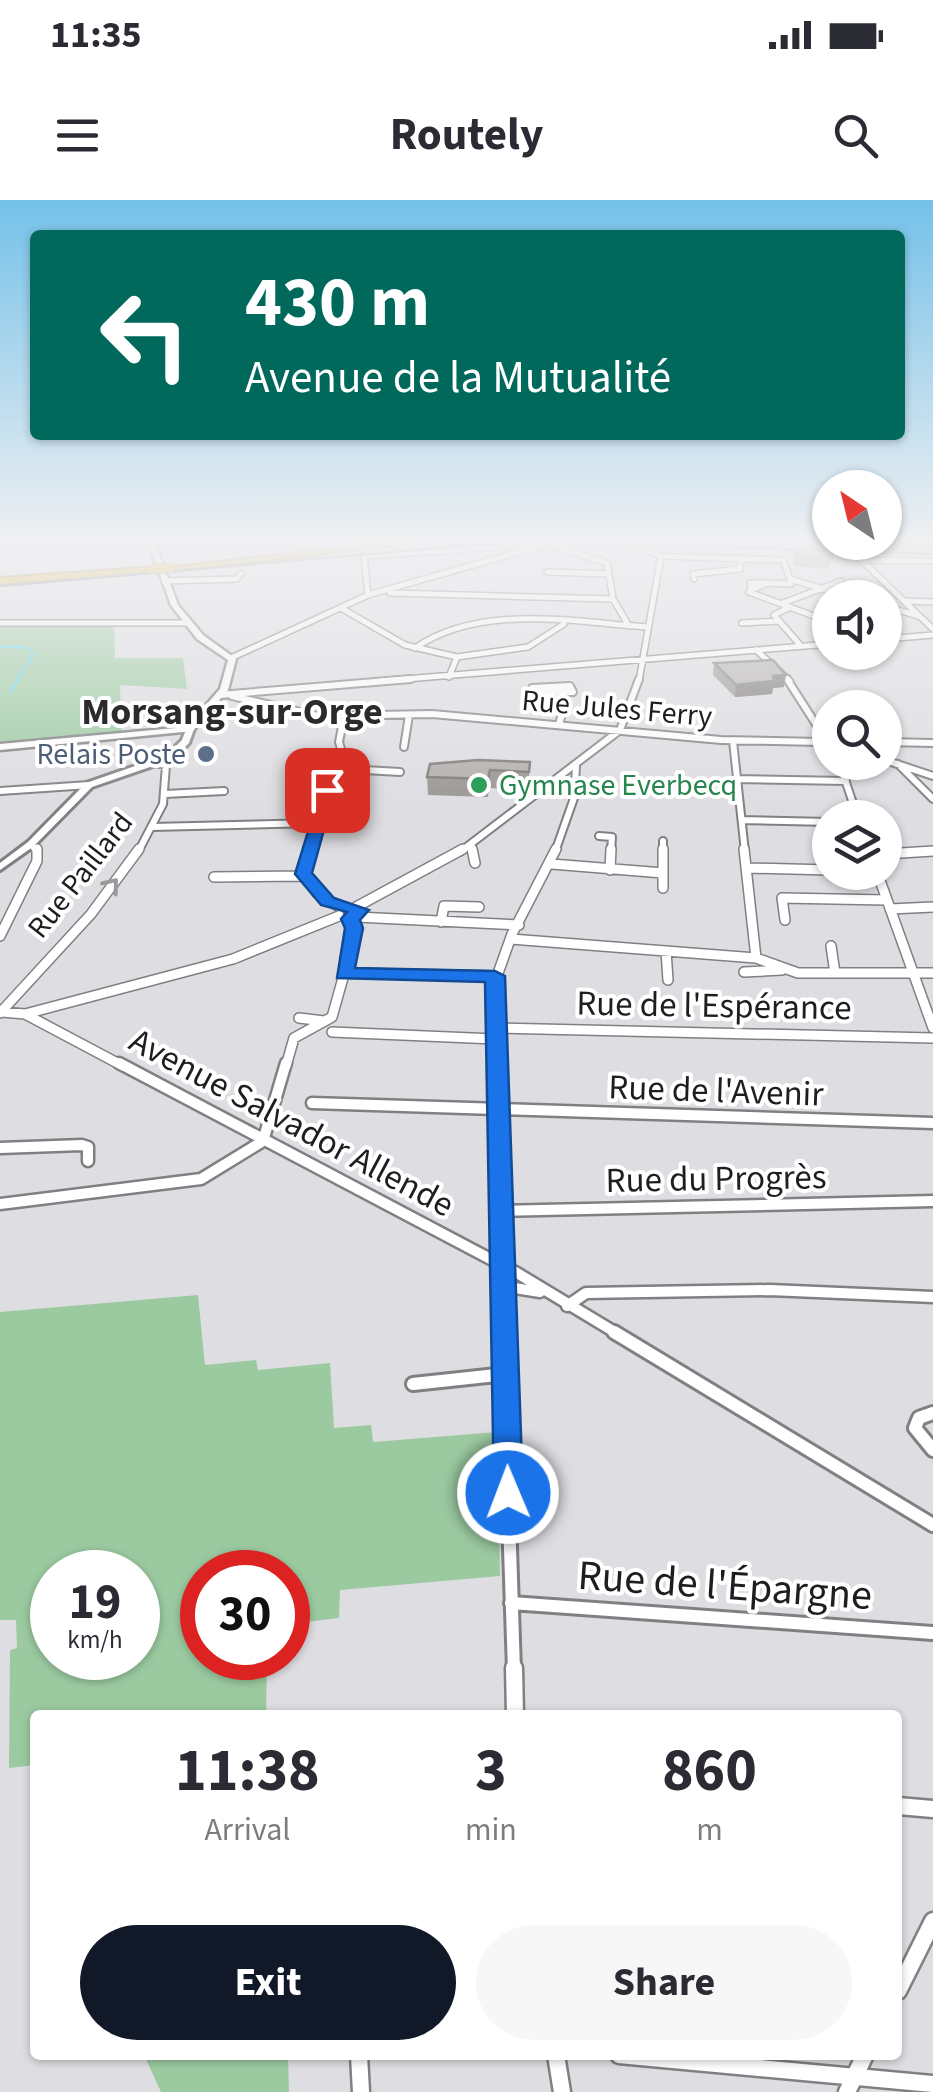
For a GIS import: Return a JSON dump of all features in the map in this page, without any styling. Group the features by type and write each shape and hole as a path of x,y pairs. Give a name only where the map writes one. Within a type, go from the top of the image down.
{"main road":[{"path":"0,747 190,729 226,685 232,658 198,632"}],"street":[{"path":"232,658 288,632"},
{"path":"379,632 416,648 457,657 528,647 551,632"},
{"path":"416,648 437,632"},
{"path":"354,914 471,845 620,730 643,660 647,632"},
{"path":"789,632 801,646"},
{"path":"902,637 931,632"},
{"path":"219,695 812,645"},
{"path":"756,650 795,686 812,716"},
{"path":"449,677 457,657"},
{"path":"561,667 573,692 534,693 530,684 570,686"},
{"path":"559,692 564,712 559,724"},
{"name":"Rue Jules Ferry","path":"232,696 250,703 344,716 408,714 733,740 812,742"},
{"path":"404,747 408,714"},
{"path":"344,716 339,742 344,762 351,770 400,772"},
{"path":"0,791 89,785 174,753 190,729"},
{"path":"733,740 756,958"},
{"path":"902,742 933,743"},
{"path":"344,762 355,761"},
{"name":"Rue Paillard","path":"1,1012 112,886 152,827 165,794 166,765 155,763"},
{"path":"902,765 933,776"},
{"path":"515,1710 495,976 564,838 576,767"},
{"path":"902,768 933,799"},
{"path":"738,779 846,781 852,800"},
{"path":"304,876 328,784"},
{"path":"0,867 31,844 89,785"},
{"path":"165,794 224,790"},
{"path":"742,820 812,822"},
{"path":"152,827 317,823"},
{"path":"599,836 612,837 610,870"},
{"path":"663,841 663,888"},
{"path":"0,936 36,861 37,847 31,844"},
{"path":"471,845 476,864"},
{"path":"902,853 933,851"},
{"path":"552,864 664,873"},
{"path":"748,868 812,870"},
{"path":"214,876 304,876"},
{"path":"304,876 340,912 519,925"},
{"path":"884,890 933,1028"},
{"path":"785,920 782,898 933,906"},
{"path":"442,922 444,906 478,908"},
{"path":"26,1014 233,959 340,912"},
{"path":"0,1204 201,1179 263,1141 294,1038 332,1017 354,914"},
{"path":"511,938 756,958 782,970"},
{"path":"830,946 835,974"},
{"path":"666,950 668,980"},
{"path":"744,972 933,974"},
{"path":"344,974 495,976"},
{"name":"Avenue Salvador Allende","path":"1,1012 26,1014 502,1265 933,1525"},
{"path":"298,1018 324,1021"},
{"name":"Rue de l'Espérance","path":"332,1032 933,1038"},
{"name":"Rue de l'Avenir","path":"312,1103 498,1112 933,1123"},
{"path":"0,1148 82,1145 88,1147 88,1161"},
{"name":"Rue du Progrès","path":"501,1211 933,1201"},
{"name":"Avenue Salvador Allende","path":"502,1286 550,1295"},
{"path":"568,1306 586,1293 671,1291 770,1290 933,1298"},
{"path":"413,1384 506,1374"},
{"path":"933,1413 919,1418 915,1428 933,1450"},
{"name":"Rue de l'Épargne","path":"511,1603 933,1633"},
{"path":"902,1806 933,1809"},
{"path":"902,1984 933,1921"},
{"path":"359,2060 361,2092"},
{"path":"557,2060 562,2092"},
{"path":"660,2060 850,2084 933,2084"},
{"path":"850,2084 863,2060"}],"green space":[{"path":"0,632 114,632 115,658 183,658 187,689 120,685 122,737 0,746"},
{"path":"198,1295 205,1365 256,1360 258,1370 330,1363 334,1428 371,1425 373,1442 497,1432 500,1576 340,1590 339,1618 310,1621 310,1550 180,1550 180,1680 267,1680 266,1710 30,1710 30,1766 9,1768 10,1650 17,1648 16,1620 0,1620 0,1312"},
{"path":"146,2060 288,2060 289,2092 161,2092"}],"building":[{"path":"773,660 786,675 773,676 774,681 736,685 714,663"},
{"path":"478,760 530,762 529,772 490,770 488,779 427,777 430,764"}],"waterway":[{"path":"0,646 28,648 33,654 10,693"}],"place":[{"name":"Relais Poste","path":"206,754"},
{"name":"Gymnase Everbecq","path":"479,785"}],"district":[{"name":"Morsang-sur-Orge","path":"232,711"}],"route":[{"path":"327,790 303,874 328,902 360,910 359,916 350,919 354,928 344,974 495,976 492,990 508,1493"}]}
